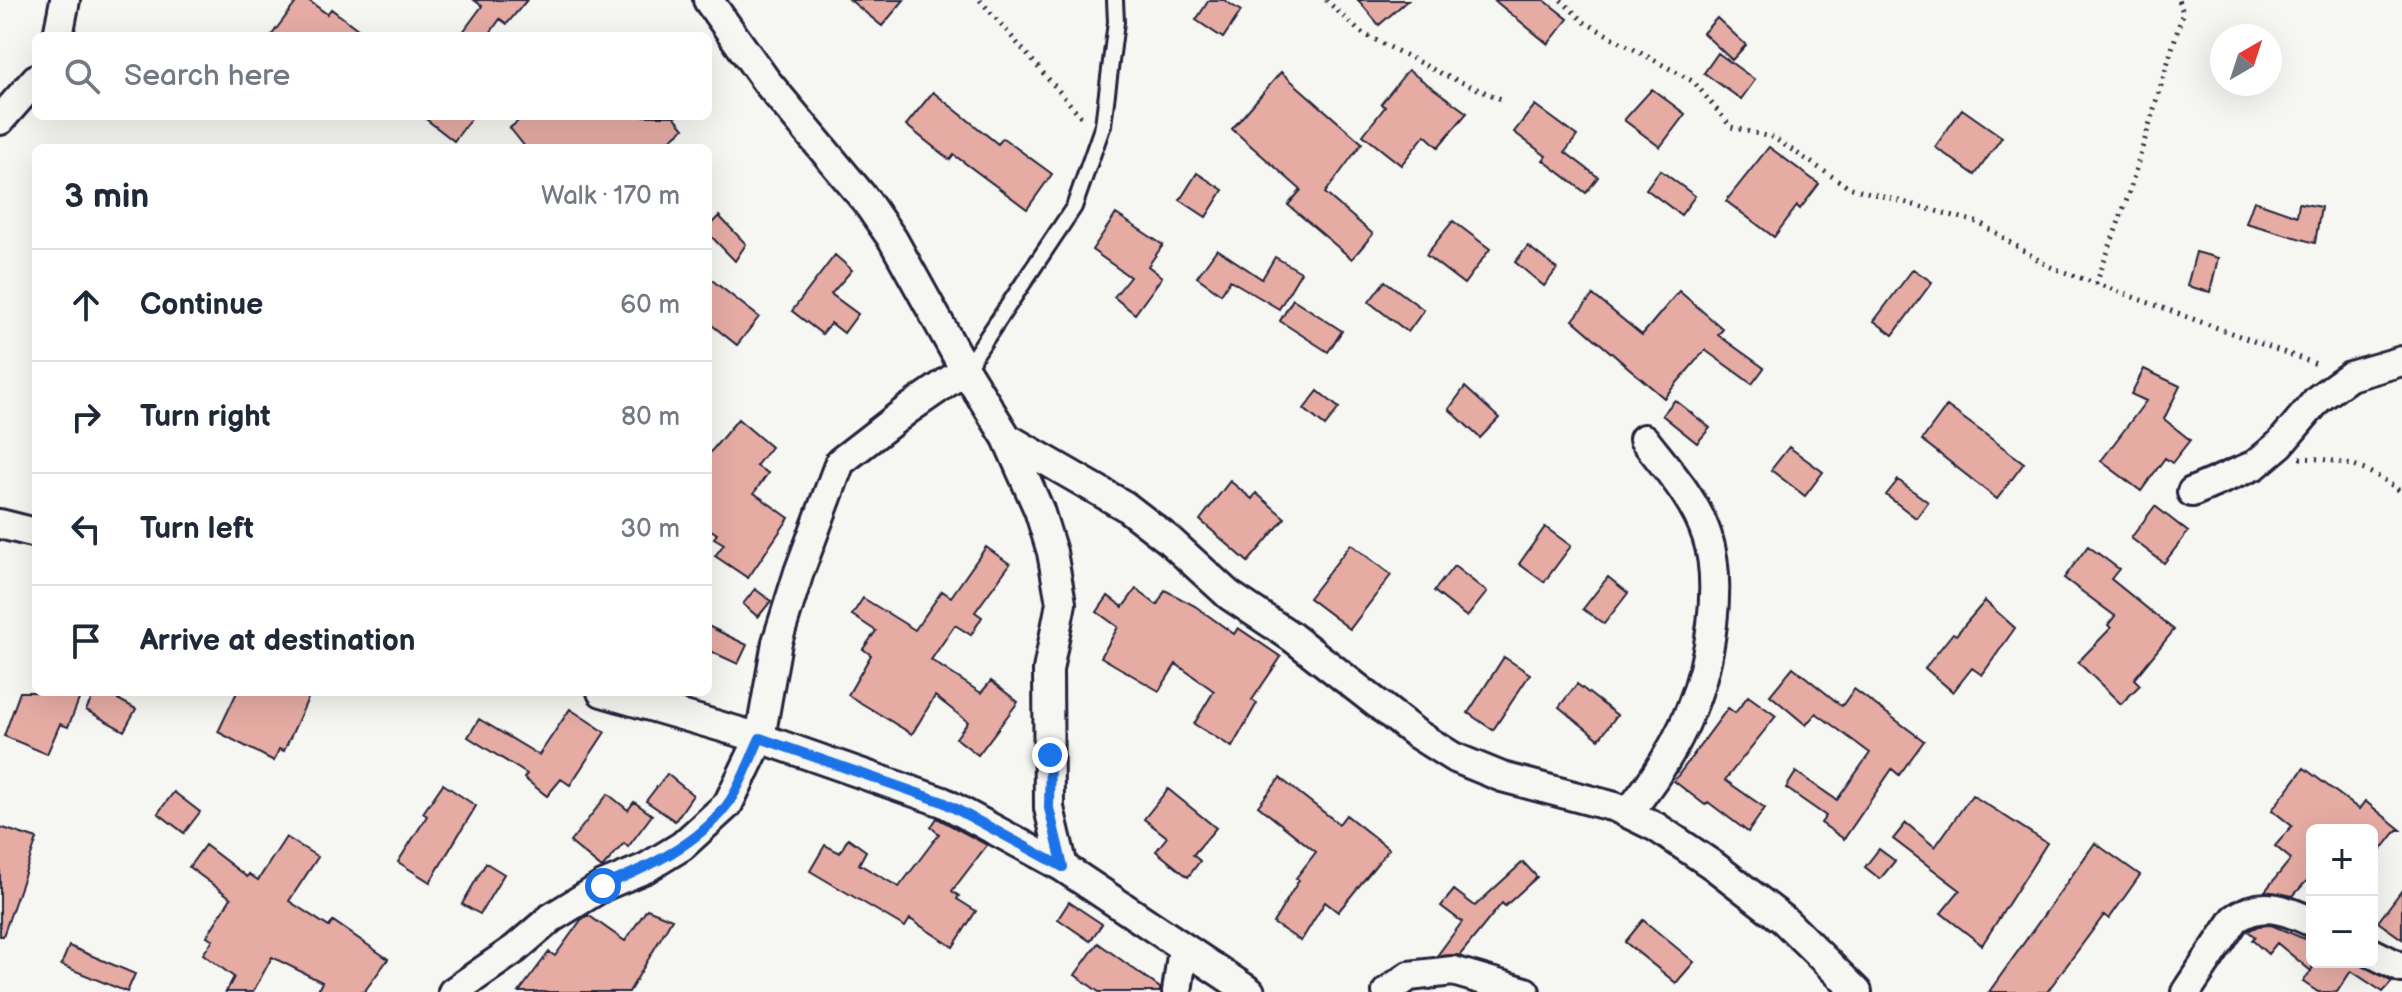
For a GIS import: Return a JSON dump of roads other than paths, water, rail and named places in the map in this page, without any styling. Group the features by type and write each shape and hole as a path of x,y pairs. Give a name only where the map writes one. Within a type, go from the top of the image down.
{"street":[{"path":"59,32 65,0"},
{"path":"708,0 766,81 866,201 893,240 965,370 1007,438 1039,510 1052,552 1061,603 1048,670 1049,808 1063,867"},
{"path":"0,120 32,84"},
{"path":"2192,492 2255,465 2318,399 2350,376 2402,361"},
{"path":"453,992 515,949 551,918 603,886 646,868 682,846 728,804 760,738 777,642 840,462 965,370"},
{"path":"1007,438 1125,506 1169,540 1229,595 1292,637 1415,733 1453,757 1502,777 1615,807 1656,827 1784,920 1857,992"},
{"path":"1628,813 1653,782 1691,709 1712,615 1714,570 1707,535 1684,491 1644,439"},
{"path":"0,524 32,532"},
{"path":"616,696 760,738 943,802 1063,867 1250,992"},
{"path":"2186,992 2235,919 2246,911 2267,906 2306,919"},
{"path":"1177,992 1183,948"},
{"path":"2378,956 2402,968"},
{"path":"1387,992 1409,976 1453,971 1525,992"}],"lane":[{"path":"965,370 1074,207 1103,125 1116,22 1115,0"}]}
